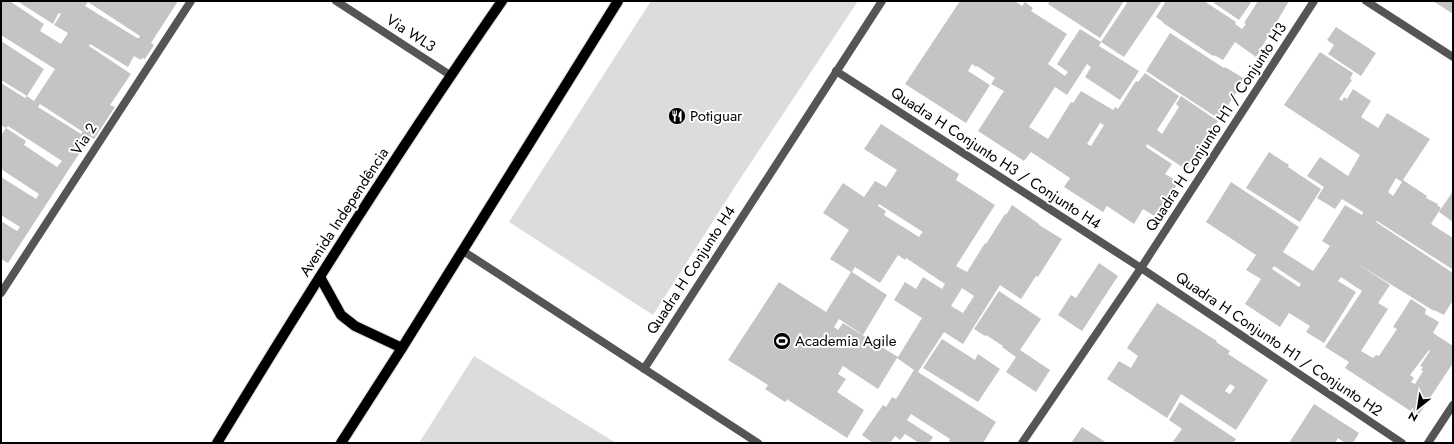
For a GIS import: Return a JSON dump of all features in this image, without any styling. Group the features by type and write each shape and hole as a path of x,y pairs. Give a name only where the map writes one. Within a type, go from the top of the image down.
{"main road":[{"name":"Avenida Independência","path":"217,443 281,337 450,75 502,1"},
{"path":"341,443 402,348 618,1"},
{"path":"320,278 341,315 355,326 402,348"}],"street":[{"name":"Via 2","path":"1,293 191,1"},
{"name":"Via WL3","path":"336,1 450,75"},
{"name":"Quadra H Conjunto H4","path":"644,369 882,1"},
{"name":"Quadra H Conjunto H1 / Conjunto H3","path":"1022,443 1141,268 1314,1"},
{"path":"1366,1 1453,57"},
{"name":"Quadra H Conjunto H3 / Conjunto H4","path":"836,71 1141,268"},
{"path":"463,250 758,443"},
{"name":"Quadra H Conjunto H1 / Conjunto H2","path":"1141,268 1402,443"},
{"path":"1428,443 1453,405"}],"shaded area":[{"path":"651,1 858,1 738,182 653,315 509,222"},
{"path":"474,356 616,443 419,443"}],"building":[{"path":"1,1 12,1 11,2 44,24 40,31 61,44 68,33 54,25 61,14 58,14 53,24 17,1 178,1 151,43 154,45 145,59 142,58 141,60 134,56 128,67 90,44 89,46 131,74 110,105 115,107 94,139 90,137 8,263 1,259 1,221 17,231 20,227 1,215 1,177 36,199 39,194 1,169 1,133 2,134 6,128 1,125 1,83 25,98 27,96 34,101 55,69 1,35","holes":["88,2 140,36 139,38 85,6","40,104 83,132 81,134 38,107","8,126 62,161 57,167 24,145 26,141 6,128"]},
{"path":"960,1 1015,1 1022,6 1025,2 1033,8 1031,11 1067,34 1048,64 1065,76 1068,72 1057,64 1080,29 1101,42 1099,46 1139,71 1120,100 1085,77 1091,67 1087,64 1067,95 1055,87 1029,127 1048,139 1071,102 1073,103 1081,91 1113,110 1115,107 1118,109 1136,81 1138,82 1145,73 1179,96 1157,130 1162,134 1179,107 1176,104 1181,96 1218,121 1187,170 1147,144 1146,147 1172,164 1165,174 1179,182 1156,217 1143,209 1134,224 1107,206 1103,212 1064,187 1070,178 1031,152 1024,161 978,131 1004,91 991,84 995,78 977,66 976,67 972,64 968,71 990,85 966,123 905,84","holes":["1100,123 1104,125 1091,146 1087,144"]},
{"path":"1050,1 1124,1 1100,38 1048,4"},
{"path":"1124,1 1162,1 1124,57 1101,42 1127,3"},
{"path":"1166,1 1204,1 1236,22 1235,24 1242,29 1246,24 1244,23 1258,1 1289,1 1256,57 1235,42 1223,60 1214,55 1213,56 1156,17"},
{"path":"1215,1 1252,1 1239,20 1214,3"},
{"path":"1433,1 1453,1 1453,14"},
{"path":"1336,27 1376,53 1361,76 1328,54 1334,45 1327,40"},
{"path":"1170,33 1224,68 1225,67 1245,79 1219,119 1146,71"},
{"path":"1,41 44,69 27,96 1,80"},
{"path":"1320,52 1353,73 1350,79 1352,80 1339,99 1342,101 1344,97 1347,99 1353,89 1371,101 1361,117 1378,128 1387,113 1430,139 1403,180 1427,196 1426,198 1438,204 1437,205 1441,208 1431,224 1453,238 1452,269 1377,221 1376,222 1453,273 1453,300 1444,315 1434,311 1353,261 1390,285 1378,303 1388,309 1361,351 1373,358 1376,355 1379,356 1397,329 1393,327 1411,299 1426,309 1425,314 1439,322 1433,333 1453,346 1453,363 1418,416 1345,368 1349,362 1325,347 1362,291 1341,277 1338,281 1356,292 1324,343 1306,332 1310,326 1289,313 1280,327 1245,304 1261,279 1246,270 1256,255 1206,222 1231,182 1299,227 1283,252 1313,271 1330,246 1322,241 1345,205 1362,215 1363,212 1342,199 1335,209 1317,198 1324,187 1307,176 1320,157 1348,176 1360,155 1284,105","holes":["1396,178 1402,182 1393,196 1388,192","1274,266 1301,284 1299,287 1272,269","1429,350 1430,351 1420,366 1423,367 1421,370 1423,371 1415,384 1411,382 1414,378 1410,375"]},
{"path":"881,124 959,174 956,180 995,205 956,266 967,272 985,243 986,244 1012,205 1039,225 1062,239 1038,277 1036,276 1021,299 1000,285 963,344 944,332 918,372 996,422 983,443 948,443 950,439 911,414 907,420 933,437 929,443 919,443 905,434 900,440 895,436 890,443 873,443 862,435 883,405 886,407 892,397 896,399 914,370 897,358 878,389 843,366 838,374 846,379 837,392 864,410 847,438 788,400 789,398 785,402 765,389 768,385 728,360 779,282 826,312 851,272 830,259 849,230 823,213 843,183 864,197 875,181 886,187 897,170 864,149","holes":["879,204 923,232 919,237 884,215 886,211 878,206","898,255 905,260 906,258 945,284 942,289 923,277 916,289 905,282 894,300 922,318 898,357 843,323 838,330 834,327 839,319 863,335 887,295 852,272 855,267 880,283","962,288 974,296 963,313 951,306"]},
{"path":"1269,152 1289,165 1288,167 1321,189 1300,222 1246,188"},
{"path":"1453,191 1453,222 1439,212"},
{"path":"1099,263 1118,276 1082,331 1058,315 1071,295 1076,298"},
{"path":"999,291 1041,319 1020,350 1050,370 1036,392 1006,372 1016,357 1002,347 1003,346 974,329"},
{"path":"1157,303 1217,341 1216,342 1230,351 1228,354 1268,380 1236,430 1181,394 1167,418 1107,379 1119,361 1131,368 1138,356 1127,348","holes":["1230,384 1235,387 1230,394 1225,391"]},
{"path":"942,339 975,360 978,354 1000,369 978,402 923,368"},
{"path":"1180,402 1236,439 1234,443 1172,443 1182,429 1169,420"},
{"path":"1314,404 1359,433 1353,443 1345,443 1338,438 1335,443 1289,443"},
{"path":"1082,427 1107,443 1071,443"}],"place":[{"name":"Potiguar","path":"677,116"},
{"name":"Academia Agile","path":"782,341"}]}
